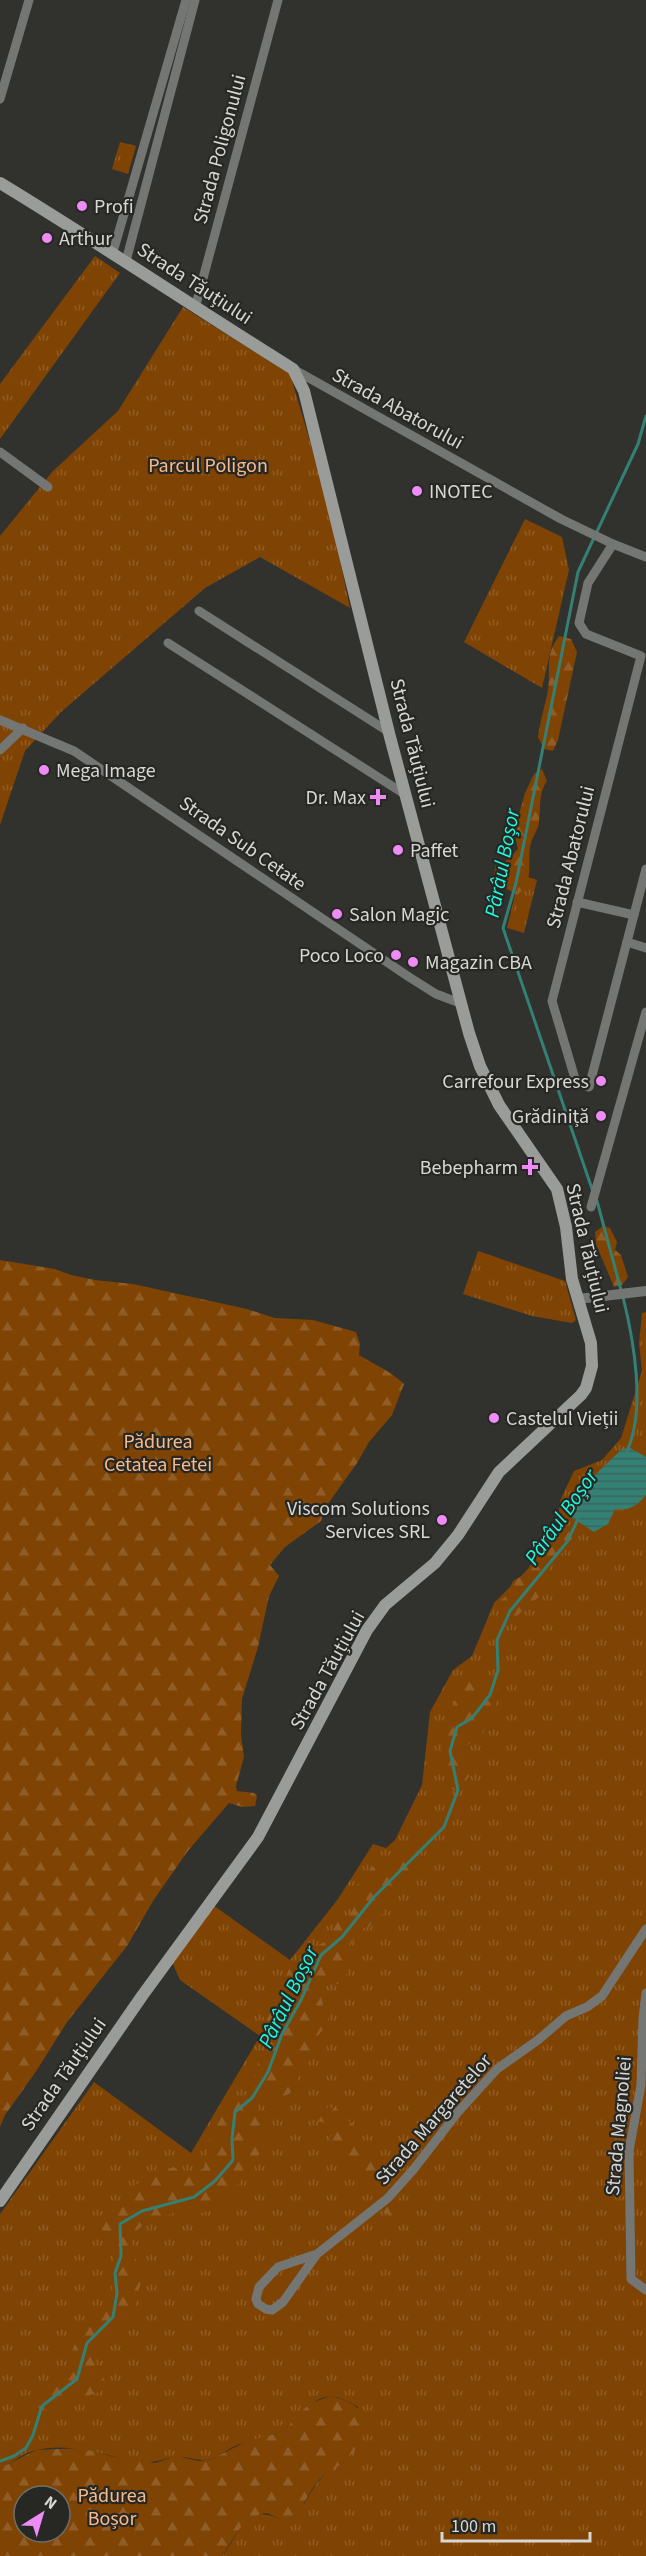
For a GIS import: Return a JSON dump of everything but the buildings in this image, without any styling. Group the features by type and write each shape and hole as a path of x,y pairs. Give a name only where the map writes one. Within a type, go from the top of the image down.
{"main road":[{"name":"Strada Tăuțiului","path":"0,183 113,252 195,308 293,369 304,391 389,732 460,1003 489,1088 509,1121 557,1189 566,1227 576,1294 591,1350 592,1366 586,1388 499,1472 458,1534 435,1563 385,1605 367,1630 258,1837 141,1996 0,2201"}],"street":[{"path":"0,99 29,0"},
{"name":"Strada Tăuțiului","path":"113,252 186,0"},
{"path":"126,261 195,0"},
{"name":"Strada Poligonului","path":"195,308 278,0"},
{"name":"Strada Abatorului","path":"293,369 584,531 646,556"},
{"path":"0,452 48,488"},
{"name":"Strada Abatorului","path":"608,542 588,583 579,623 586,634 643,657 552,1001 576,1082 589,1087 634,915 642,898 646,869"},
{"path":"199,611 389,732"},
{"path":"168,643 406,795"},
{"name":"Strada Sub Cetate","path":"0,720 74,751 399,970 436,994 460,1003"},
{"path":"0,750 23,728"},
{"path":"577,902 634,915"},
{"path":"627,942 646,948"},
{"path":"591,1207 646,1012"},
{"path":"576,1294 591,1297 646,1291"},
{"name":"Strada Margaretelor","path":"317,2254 278,2267 259,2287 256,2299 258,2304 266,2310 272,2310 283,2302 317,2254 388,2198 497,2068 538,2040 566,2016 587,2007 602,1996 646,1929"},
{"name":"Strada Magnoliei","path":"646,1993 641,2085 629,2151 628,2187 631,2279 646,2290"}],"green space":[{"path":"120,142 136,146 128,174 112,169"},
{"path":"95,256 120,273 0,439 0,384"},
{"name":"Parcul Poligon","path":"183,307 290,374 327,499 350,608 260,557 205,588 61,712 25,751 0,825 0,536 53,471 118,411"},
{"path":"525,519 562,537 569,570 542,688 464,642"},
{"path":"559,636 571,639 577,652 558,740 553,751 544,749 538,737 548,690 551,650"},
{"path":"542,769 547,781 541,795 538,827 531,843 528,878 523,890 517,895 504,887 494,874 496,864 505,862 518,849 514,832 525,793 534,774"},
{"path":"520,874 537,880 524,933 507,928"},
{"path":"603,1226 610,1228 617,1242 615,1250 621,1255 628,1277 622,1285 614,1287 596,1244 595,1232"},
{"path":"478,1251 565,1281 576,1320 572,1323 532,1316 463,1294"},
{"name":"Pădurea Cetatea Fetei","path":"0,1260 55,1269 95,1280 133,1284 247,1309 275,1318 313,1320 356,1332 360,1344 359,1355 404,1384 392,1415 369,1442 325,1508 321,1521 285,1547 270,1565 279,1576 269,1596 258,1647 242,1699 241,1735 244,1757 236,1786 237,1791 254,1793 257,1796 255,1806 242,1807 229,1803 187,1852 153,1901 127,1946 67,2022 5,2115 0,2127"},
{"path":"646,1312 646,2556 222,2556 244,2523 251,2517 268,2515 280,2519 304,2504 326,2473 345,2461 358,2407 344,2399 333,2397 323,2397 316,2401 276,2434 237,2445 211,2459 180,2457 144,2462 78,2449 50,2448 22,2455 0,2468 0,2214 94,2082 191,2153 260,2036 180,1980 172,1962 213,1905 290,1960 338,1899 373,1844 386,1848 395,1840 422,1785 430,1712 453,1670 472,1656 494,1603 527,1570 542,1549 547,1529 558,1519 560,1501 574,1471 602,1460 621,1438 642,1371 639,1343 642,1313"},
{"path":"567,1530 573,1534 570,1544 549,1568 540,1596 512,1620 503,1620 498,1603 507,1595 513,1581 529,1572 552,1544 556,1533"},
{"path":"491,1677 499,1685 496,1698 484,1732 465,1747 463,1758 469,1776 464,1784 455,1791 449,1785 442,1769 441,1741 444,1724 454,1702 468,1682"},
{"path":"407,1857 417,1875 410,1888 383,1904 383,1914 373,1920 369,1927 356,1930 346,1959 348,1972 339,1984 327,1983 319,1989 323,2005 329,2011 328,2020 311,2052 300,2065 294,2088 285,2096 269,2098 263,2095 253,2085 259,2061 269,2043 271,2032 267,2021 261,2014 264,2000 281,1989 288,1971 295,1962 308,1951 328,1941 338,1921 350,1914 355,1906 353,1893 367,1872 382,1862"},
{"path":"246,2095 258,2109 266,2140 257,2158 225,2203 202,2213 188,2207 151,2221 135,2233 132,2245 140,2269 141,2281 130,2317 125,2325 110,2335 93,2357 105,2381 99,2392 75,2400 63,2412 51,2413 46,2409 47,2394 69,2365 76,2341 104,2304 119,2277 113,2263 113,2245 103,2235 99,2218 143,2177 174,2167 189,2173 204,2168 220,2104"},
{"path":"310,2107 336,2108 351,2123 371,2157 379,2158 388,2186 399,2196 407,2211 401,2221 395,2224 390,2215 382,2212 376,2193 370,2189 354,2168 329,2149 332,2132 326,2123 308,2116"},
{"name":"Pădurea Boșor","path":"330,2396 354,2405 365,2420 362,2439 355,2450 339,2466 317,2482 298,2511 287,2518 280,2519 267,2513 251,2518 240,2529 222,2556 0,2556 0,2468 36,2450 80,2448 110,2456 155,2463 176,2456 199,2461 212,2459 245,2442 275,2434 288,2426 309,2404"}],"water":[{"path":"630,1448 646,1457 646,1495 632,1507 615,1509 608,1524 594,1532 571,1517 577,1492 622,1449"}],"waterway":[{"name":"Pârâul Boșor","path":"592,1189 503,928 516,883 578,572 638,444 646,416"},
{"name":"Pârâul Boșor","path":"597,1201 621,1290"},
{"name":"Pârâul Boșor","path":"623,1297 634,1354 637,1396 633,1434 627,1451"},
{"name":"Pârâul Boșor","path":"0,2461 26,2448 33,2435 42,2406 77,2379 87,2343 113,2317 117,2293 115,2273 121,2256 120,2224 142,2211 194,2197 215,2181 233,2160 232,2139 235,2112 252,2098 268,2072 282,2034 301,2000 321,1955 342,1937 374,1897 444,1827 458,1790 450,1751 457,1727 472,1718 490,1695 498,1670 497,1640 510,1611 567,1542 578,1519"}],"place":[{"name":"Profi","path":"82,206"},
{"name":"Arthur","path":"47,238"},
{"name":"INOTEC","path":"417,491"},
{"name":"Mega Image","path":"44,770"},
{"name":"Dr. Max","path":"378,797"},
{"name":"Paffet","path":"398,850"},
{"name":"Salon Magic","path":"337,914"},
{"name":"Poco Loco","path":"396,955"},
{"name":"Magazin CBA","path":"413,962"},
{"name":"Carrefour Express","path":"601,1081"},
{"name":"Grădiniță","path":"601,1116"},
{"name":"Bebepharm","path":"530,1167"},
{"name":"Castelul Vieții","path":"494,1418"},
{"name":"Viscom Solutions Services SRL","path":"442,1520"}]}
